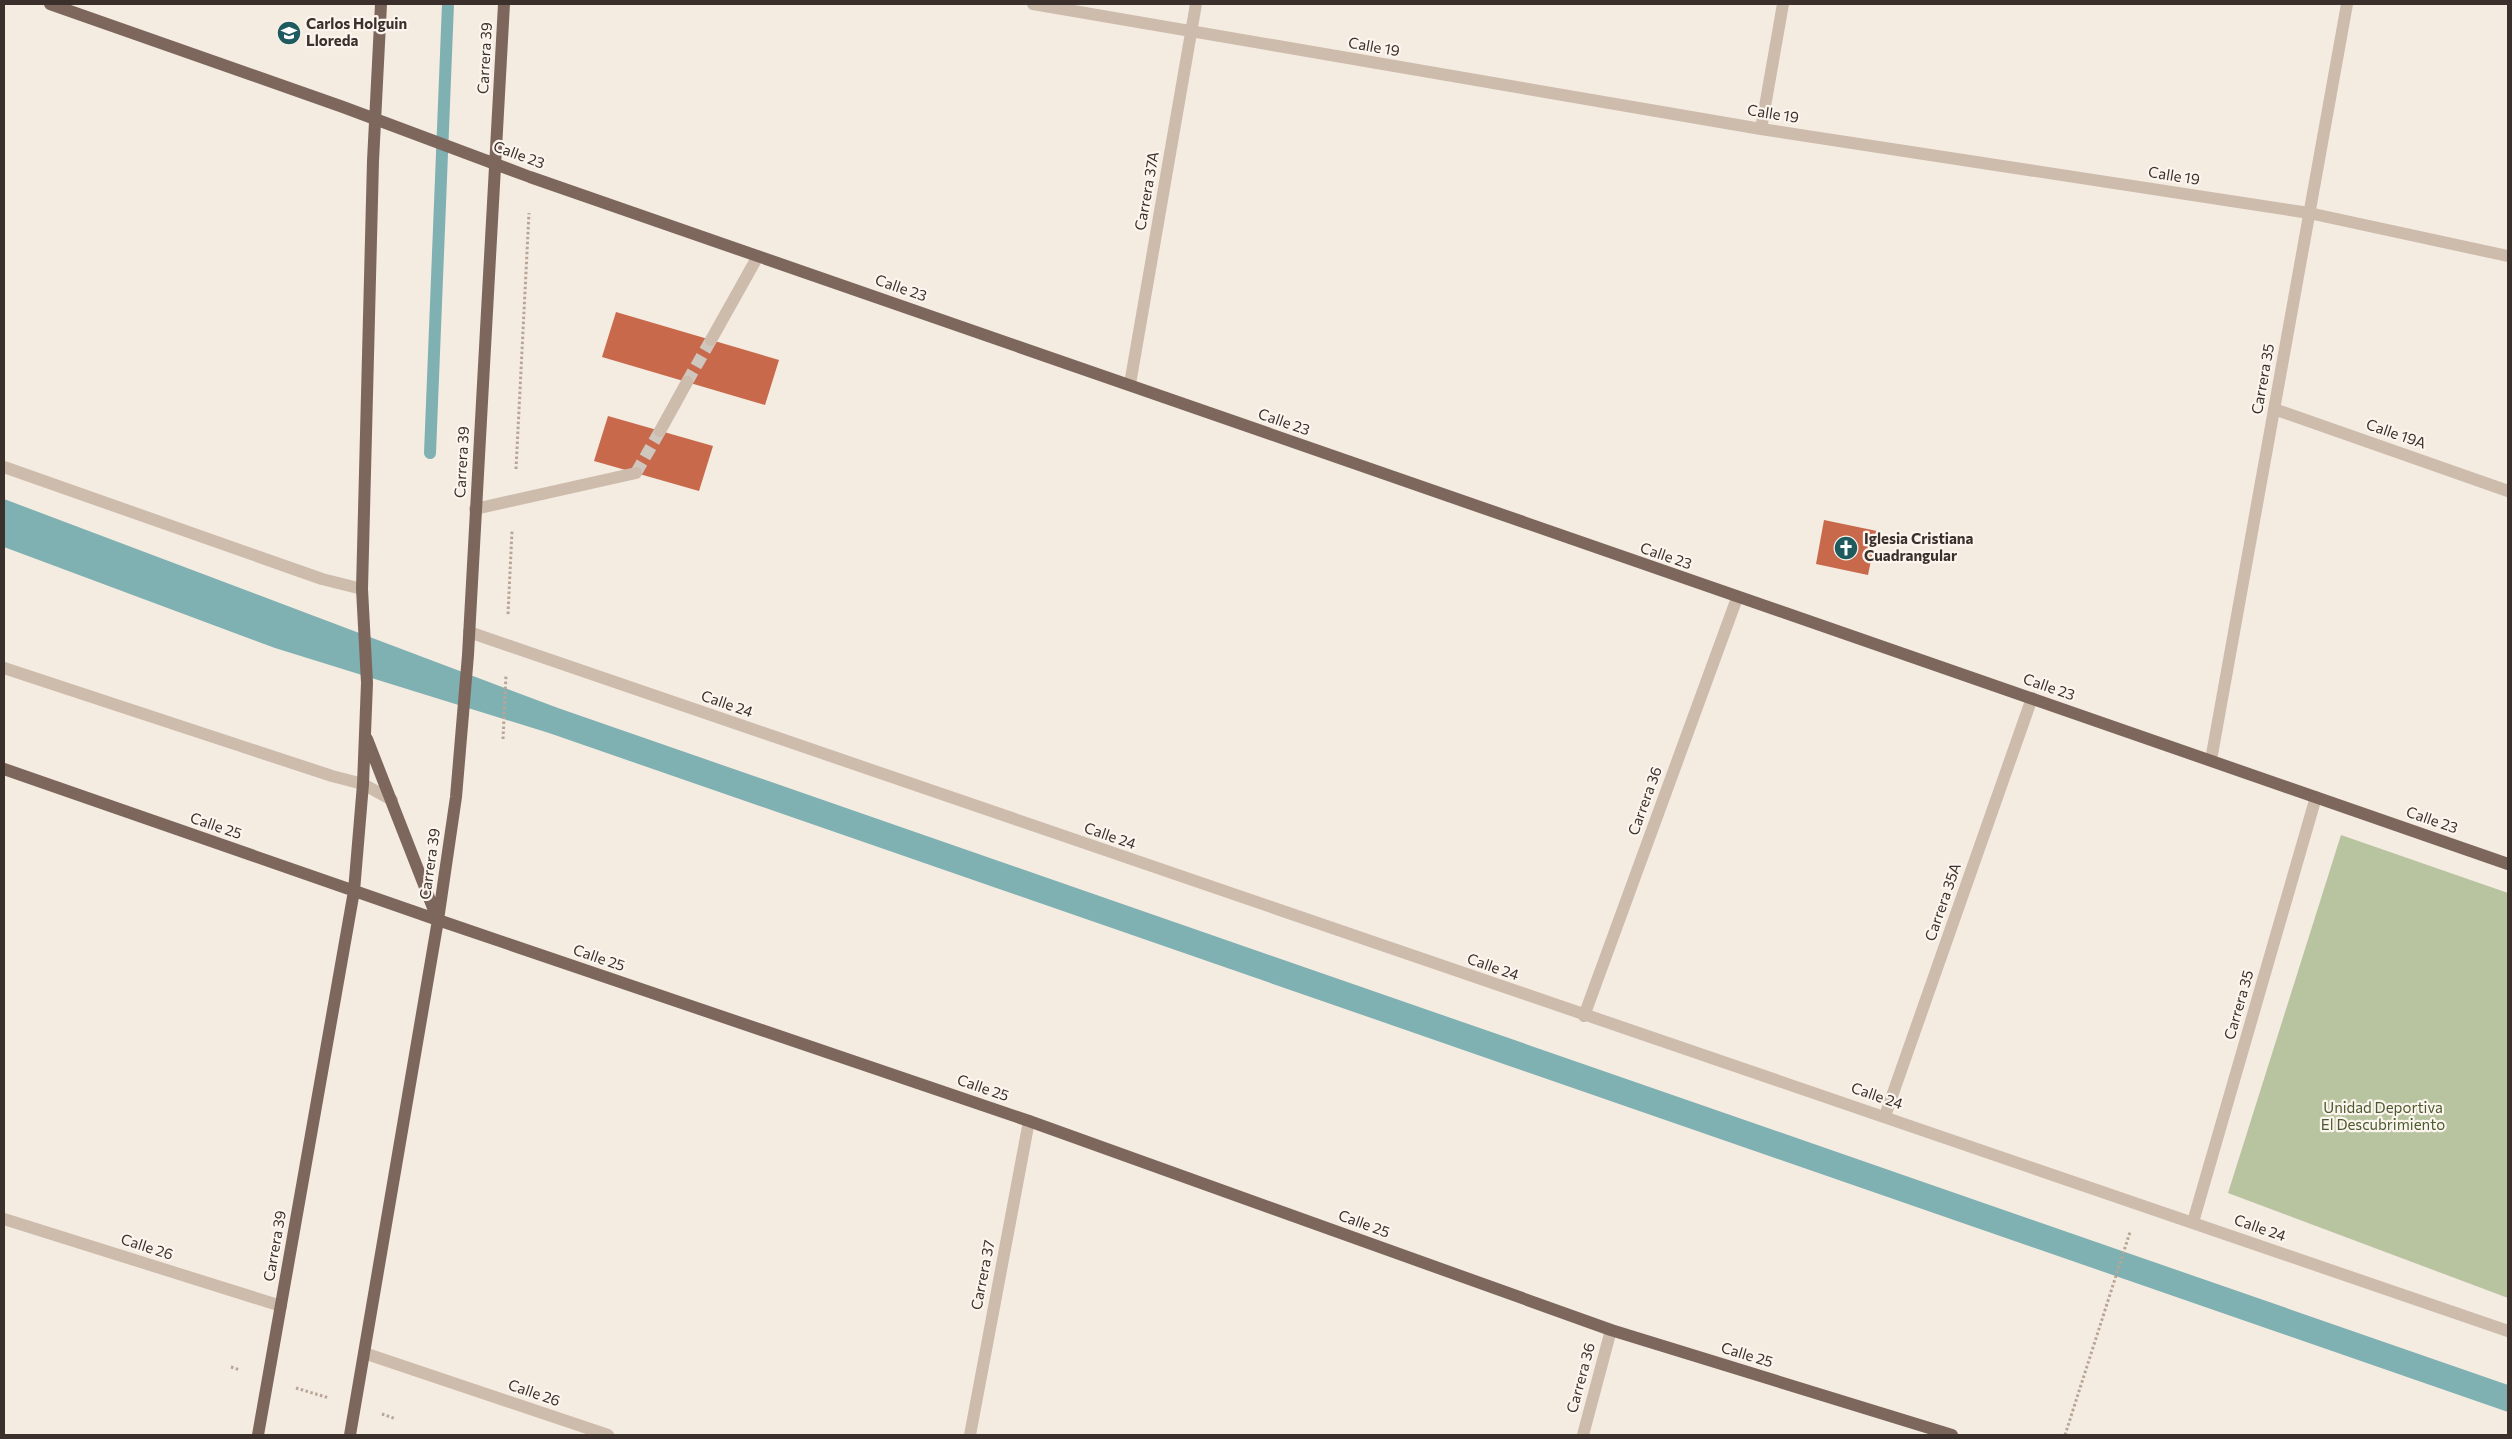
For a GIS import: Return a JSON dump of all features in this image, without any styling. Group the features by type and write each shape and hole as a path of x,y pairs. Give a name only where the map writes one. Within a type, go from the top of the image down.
{"main road":[{"name":"Calle 23","path":"50,4 758,256 1130,384 1737,598 2032,698 2508,864"},
{"name":"Carrera 39","path":"258,1435 354,891 366,735 367,683 362,589 375,119 381,4"},
{"name":"Carrera 39","path":"350,1435 438,920 456,797 468,655 504,4"},
{"name":"Carrera 39","path":"366,735 438,920"},
{"name":"Calle 25","path":"4,770 1029,1121 1611,1330 1952,1435"}],"street":[{"name":"Calle 19","path":"1033,4 1761,129 2309,213 2508,256"},
{"name":"Carrera 37A","path":"1130,384 1196,4"},
{"path":"1761,129 1783,4"},
{"name":"Carrera 35","path":"2211,760 2346,4"},
{"path":"711,340 758,256"},
{"path":"660,431 687,382"},
{"name":"Calle 19A","path":"2274,409 2508,491"},
{"path":"4,467 322,579 362,589"},
{"path":"475,509 636,473"},
{"name":"Carrera 36","path":"1584,1016 1737,598"},
{"name":"Calle 24","path":"469,632 1584,1016 1885,1116 2508,1331"},
{"path":"4,668 322,773 363,784 392,800"},
{"name":"Carrera 35A","path":"1885,1116 2032,698"},
{"name":"Carrera 35","path":"2193,1222 2316,797"},
{"name":"Carrera 37","path":"970,1435 1029,1121"},
{"name":"Calle 26","path":"4,1219 281,1306"},
{"name":"Carrera 36","path":"1583,1435 1611,1330"},
{"name":"Calle 26","path":"364,1353 608,1435"}],"path":[{"path":"503,739 506,646 529,213"},
{"path":"2065,1435 2133,1224"},
{"path":"231,1368 396,1419"}],"green space":[{"name":"Unidad Deportiva El Descubrimiento","path":"2341,835 2508,893 2508,1298 2228,1193"}],"water":[{"path":"4,499 558,708 2508,1385 2508,1412 549,733 275,648 4,547"}],"building":[{"path":"616,312 779,360 765,405 602,357"},
{"path":"608,416 713,446 699,491 594,461"},
{"name":"Iglesia Cristiana Cuadrangular","path":"1824,520 1877,531 1868,575 1816,564"}],"waterway":[{"path":"430,453 448,4"}],"tunnel":[{"path":"687,382 711,340"},
{"path":"636,473 660,431"}],"place":[{"name":"Carlos Holguin Lloreda","path":"289,33"},
{"name":"Iglesia Cristiana Cuadrangular","path":"1846,548"}]}
